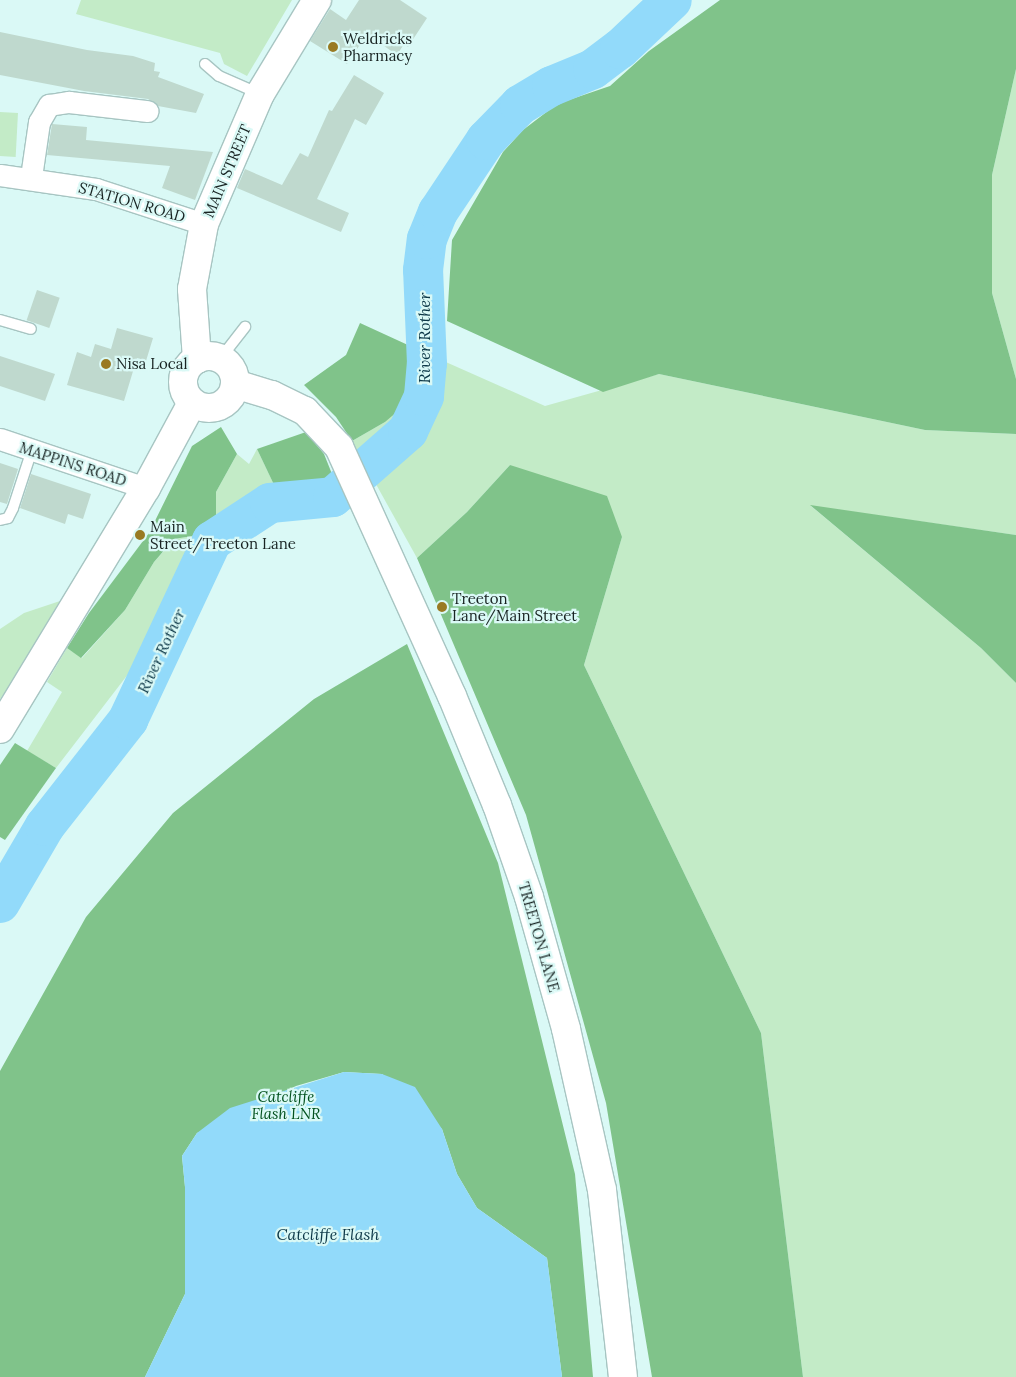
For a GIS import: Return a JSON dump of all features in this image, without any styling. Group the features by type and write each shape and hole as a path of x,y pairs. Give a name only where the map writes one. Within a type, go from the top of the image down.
{"main road":[{"name":"MAIN STREET","path":"209,359 192,289 204,224 260,94 317,0"},
{"path":"209,359 232,370 235,384 229,398 216,407 192,403 183,388 182,380 185,371 209,359"},
{"name":"TREETON LANE","path":"235,384 272,395 305,411 338,447 452,696 497,806 529,897 566,1029 602,1190 623,1377"},
{"path":"0,729 146,488 192,403"}],"street":[{"path":"31,177 39,122 49,105 69,102 147,111"},
{"name":"STATION ROAD","path":"0,175 31,177 96,189 204,224"},
{"name":"MAPPINS ROAD","path":"0,439 146,488"}],"lane":[{"path":"205,64 219,76 260,94"},
{"path":"0,320 31,329"},
{"path":"209,359 245,327"},
{"path":"0,520 8,518 13,508 32,450"}],"green space":[{"path":"81,0 292,0 247,76 224,64 220,53 76,14"},
{"path":"720,0 1016,0 1016,69 992,175 992,293 1016,379 1016,434 925,430 659,374 603,392 447,321 452,240 503,152 523,130 557,104 610,86 649,51"},
{"path":"1016,69 1016,379 992,293 992,175"},
{"path":"0,112 18,113 16,157 0,156"},
{"path":"360,323 421,351 420,379 406,404 385,422 352,441 336,417 304,385 346,355"},
{"path":"421,351 545,406 659,374 925,430 1016,434 1016,535 811,506 981,648 1016,683 1016,1377 803,1377 761,1033 584,665 622,537 510,465 467,512 417,558 352,441 385,422 420,379"},
{"path":"221,427 237,454 216,492 216,524 205,534 174,539 154,562 125,610 81,658 67,648 89,613 149,533 192,446"},
{"path":"306,432 324,454 334,479 276,489 257,449"},
{"path":"257,449 276,489 254,497 216,524 216,492 237,454 249,464"},
{"path":"510,465 607,496 622,537 584,665 761,1033 803,1377 652,1377 606,1103 526,815 417,558 467,512"},
{"path":"810,505 1016,535 1016,683 981,648"},
{"path":"205,534 132,669 56,768 27,751 62,692 47,682 67,648 82,658 125,610 154,562 175,539"},
{"path":"60,601 0,699 0,629 24,613"},
{"name":"Catcliffe Flash LNR","path":"407,644 498,863 575,1174 593,1377 562,1377 547,1258 477,1208 457,1174 442,1129 382,1074 344,1072 296,1086 197,1133 182,1156 185,1187 185,1294 145,1377 0,1377 0,1071 86,917 173,813 314,699"},
{"path":"15,743 56,768 5,840 0,837 0,765"}],"water":[{"name":"Catcliffe Flash","path":"344,1072 382,1074 415,1087 442,1129 457,1174 477,1208 547,1258 562,1377 145,1377 185,1294 185,1187 182,1156 197,1133 230,1108"}],"building":[{"path":"359,0 400,0 427,18 408,47 404,44 397,55 367,34 347,64 310,41 330,9 346,20"},
{"path":"0,32 87,50 133,56 155,63 154,71 160,72 158,77 204,94 196,113 158,106 148,99 84,91 0,75"},
{"path":"354,75 384,93 366,125 355,119 317,199 349,213 341,232 237,188 245,169 282,185 300,153 308,157 329,110 332,111"},
{"path":"52,124 87,127 86,140 213,152 195,200 162,188 170,166 47,155"},
{"path":"37,290 60,298 49,328 27,320"},
{"name":"Nisa Local","path":"117,328 153,338 146,361 137,358 124,401 67,385 77,352 91,357 95,344 111,349"},
{"path":"0,356 55,374 45,401 0,386"},
{"path":"0,463 18,469 7,504 0,502"},
{"path":"31,474 91,494 83,519 68,514 65,524 20,508"}],"waterway":[{"name":"River Rother","path":"0,903 45,826 128,720 212,541 270,503 333,497 408,431 424,396 427,364 423,270 427,239 438,212 486,140 520,105 552,86 593,69 620,49 672,0"}],"place":[{"name":"Weldricks Pharmacy","path":"333,47"},
{"name":"Nisa Local","path":"106,364"},
{"name":"Main Street/Treeton Lane","path":"140,535"},
{"name":"Treeton Lane/Main Street","path":"442,607"}]}
